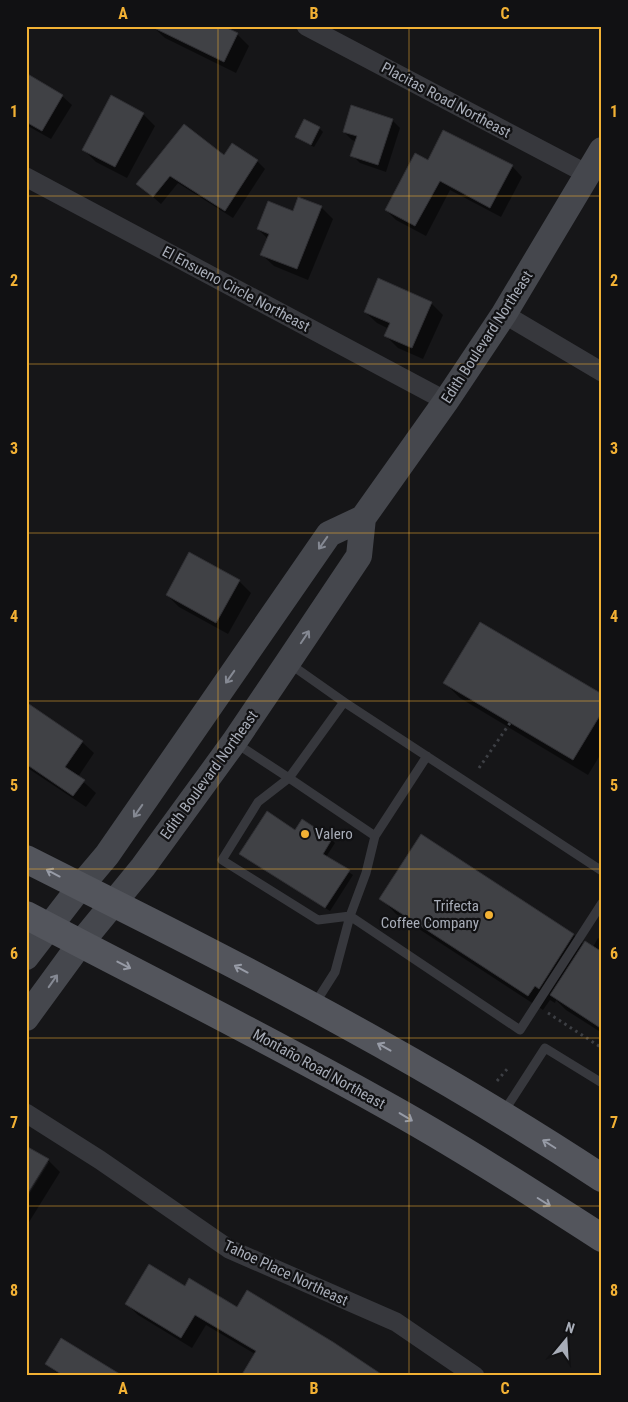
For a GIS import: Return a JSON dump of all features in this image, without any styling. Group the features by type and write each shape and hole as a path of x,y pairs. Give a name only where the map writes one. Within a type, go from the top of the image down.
{"main road":[{"path":"26,858 312,1007 502,1115 602,1178"},
{"name":"Montaño Road Northeast","path":"37,921 218,1014 382,1103 501,1174 602,1238"}],"street":[{"name":"Placitas Road Northeast","path":"306,26 587,174"},
{"name":"Edith Boulevard Northeast","path":"26,1018 80,944 143,867 234,742 359,556 363,518 446,401 504,314 602,150"},
{"name":"El Ensueno Circle Northeast","path":"26,177 446,401"},
{"path":"504,314 602,372"},
{"name":"Edith Boulevard Northeast","path":"26,957 37,921 80,887 107,855 329,534 363,518"},
{"name":"Tahoe Place Northeast","path":"26,1113 100,1160 229,1249 396,1322 475,1376"}],"lane":[{"path":"288,662 344,702 602,871"},
{"path":"344,702 289,778 258,802 222,860 318,920 350,916 520,1030 602,903"},
{"path":"234,742 375,836"},
{"path":"312,1007 335,972 350,916 366,873 375,836 427,756"},
{"path":"502,1115 545,1048 602,1083"}],"path":[{"path":"479,768 510,723"},
{"path":"545,1011 602,1048"},
{"path":"497,1081 508,1068"}],"building":[{"path":"150,26 223,26 238,33 224,62"},
{"path":"26,73 63,95 42,131 26,122"},
{"path":"111,95 144,113 115,167 82,150"},
{"path":"351,105 393,119 378,165 350,156 357,136 343,132"},
{"path":"304,119 320,127 311,145 295,137"},
{"path":"184,124 224,155 232,143 258,160 225,211 170,176 153,197 136,184"},
{"path":"443,130 513,165 490,208 440,181 415,226 385,210 415,153 428,160"},
{"path":"298,197 322,206 297,269 260,255 269,234 257,229 268,201 293,211"},
{"path":"378,278 432,302 412,348 384,336 390,323 364,312"},
{"path":"189,552 240,580 216,623 166,595"},
{"path":"480,622 602,694 602,712 573,760 443,683"},
{"path":"26,702 83,741 65,767 85,780 73,796 26,764"},
{"path":"267,811 295,830 302,819 332,839 323,854 350,870 325,908 239,854"},
{"path":"421,834 574,934 539,989 535,986 528,996 379,899"},
{"path":"585,941 602,952 602,1029 550,995"},
{"path":"26,1146 49,1159 26,1196"},
{"path":"149,1264 185,1286 189,1278 237,1307 247,1290 333,1342 384,1376 241,1376 256,1351 195,1315 181,1338 125,1304"},
{"path":"61,1338 123,1376 64,1376 45,1364"}],"place":[{"name":"Valero","path":"305,834"},
{"name":"Trifecta Coffee Company","path":"489,915"}]}
